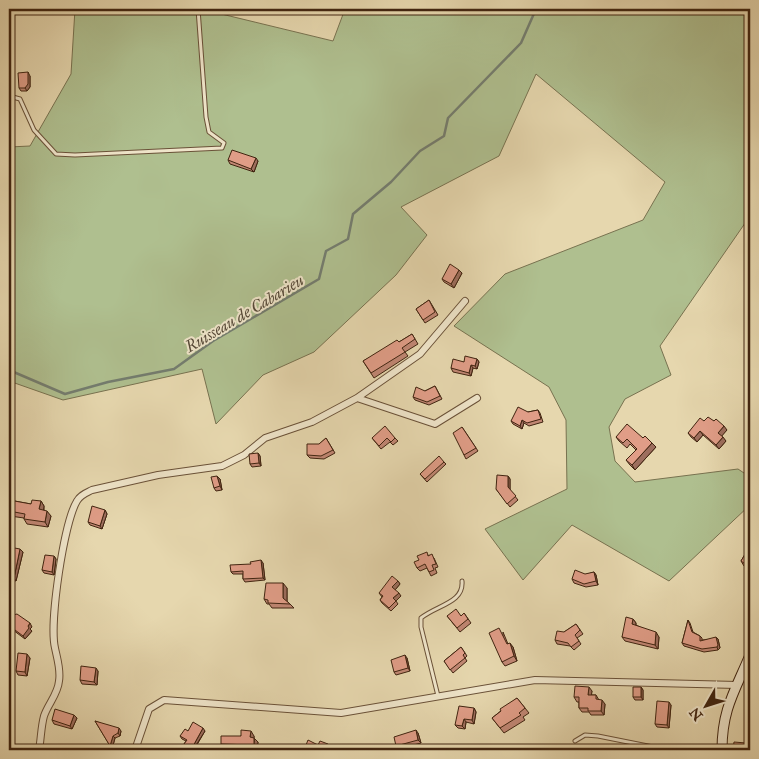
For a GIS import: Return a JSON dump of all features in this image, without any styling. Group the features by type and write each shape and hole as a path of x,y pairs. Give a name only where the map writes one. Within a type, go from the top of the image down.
{"street":[{"path":"39,750 44,716 59,682 58,655 55,648 54,608 69,522 82,495 92,490 158,475 222,466 244,455 265,438 312,422 357,398 420,354 465,301"},
{"path":"357,398 436,424 477,398"},
{"path":"722,750 725,714 750,655"},
{"path":"135,750 149,709 164,700 341,713 535,680 736,685"}],"lane":[{"path":"9,96 20,99 34,130 56,154 75,156 222,148 224,143 209,132 206,117 198,9"},
{"path":"438,697 421,627 421,618 430,610 458,597 463,591 462,581"},
{"path":"575,741 585,735 598,736 668,750"}],"green space":[{"path":"75,9 209,9 209,11 333,41 345,9 750,9 750,216 660,346 671,375 625,399 609,427 615,461 635,482 738,469 750,477 750,505 669,581 572,525 523,580 485,529 567,489 566,420 549,387 454,326 505,274 643,220 665,182 536,74 499,156 401,207 427,235 396,275 314,352 263,375 216,424 202,369 63,400 9,381 9,147 30,146 71,74"}],"building":[{"path":"28,72 28,84 25,88 19,88 18,73"},
{"path":"232,150 256,158 251,169 228,160"},
{"path":"750,257 750,266 746,262"},
{"path":"450,264 459,270 451,284 442,279"},
{"path":"429,300 435,312 423,320 416,309"},
{"path":"412,334 415,339 402,348 405,352 371,373 363,361 397,340 399,342"},
{"path":"465,356 477,359 475,366 471,365 469,373 451,368 453,359 464,362"},
{"path":"435,386 440,396 427,402 413,397 416,387 425,391"},
{"path":"518,407 528,412 538,410 541,419 527,423 522,420 520,426 511,421"},
{"path":"708,417 714,421 716,419 724,426 718,433 723,437 716,445 700,431 694,438 688,433 700,418 704,421"},
{"path":"627,424 652,443 632,465 626,460 637,449 627,439 623,443 616,437"},
{"path":"385,426 395,438 391,442 387,438 379,446 372,438"},
{"path":"462,427 476,448 464,455 453,433"},
{"path":"326,438 333,450 321,456 307,455 307,444 319,444"},
{"path":"258,453 259,463 250,464 249,454"},
{"path":"439,456 444,462 425,479 420,474"},
{"path":"497,475 508,476 508,487 516,496 507,504 496,489"},
{"path":"217,476 220,486 214,488 211,477"},
{"path":"9,500 31,504 32,500 41,501 39,509 47,511 45,522 24,519 25,514 9,511"},
{"path":"92,506 105,510 100,526 88,522"},
{"path":"750,546 750,562 748,566 741,561"},
{"path":"9,547 20,549 14,578 9,577"},
{"path":"427,552 428,556 432,554 436,564 432,565 434,570 429,572 425,564 417,568 414,562 419,560 417,556"},
{"path":"45,555 54,556 52,572 42,570"},
{"path":"261,560 263,578 243,579 243,571 231,572 230,565 251,564 250,562"},
{"path":"575,570 585,574 594,572 596,581 584,584 572,579"},
{"path":"392,576 398,581 392,587 399,593 393,598 396,601 389,608 380,600 383,596 379,593"},
{"path":"266,583 283,583 283,598 290,604 268,603 268,600 264,599"},
{"path":"456,609 461,616 464,613 468,619 457,628 447,616"},
{"path":"17,614 30,623 23,636 9,627 9,616"},
{"path":"626,617 633,619 632,624 656,632 655,645 622,637"},
{"path":"688,620 692,632 700,636 700,641 716,637 717,647 702,649 682,643"},
{"path":"576,624 580,630 575,635 579,641 571,647 568,643 555,640 557,631 564,632"},
{"path":"499,628 507,644 510,643 514,656 502,662 489,633"},
{"path":"461,647 465,653 463,655 465,658 450,670 444,661"},
{"path":"18,653 27,654 25,672 16,671"},
{"path":"405,655 408,668 394,672 391,660"},
{"path":"81,666 96,668 94,682 80,680"},
{"path":"575,686 589,687 588,695 596,695 596,699 602,700 601,711 588,711 588,708 579,708 579,697 574,697"},
{"path":"633,687 641,687 641,697 633,697"},
{"path":"517,698 525,708 519,713 521,715 500,728 492,718 501,711 500,709"},
{"path":"657,701 669,702 667,725 655,724"},
{"path":"459,706 474,708 472,720 464,719 462,726 455,725"},
{"path":"55,709 74,715 70,726 52,720"},
{"path":"95,721 119,728 118,733 113,736 110,746"},
{"path":"193,722 203,728 192,748 184,744 187,740 180,736 185,729 188,731"},
{"path":"241,730 251,731 250,737 254,738 254,745 221,744 221,736 241,736"},
{"path":"416,730 418,740 396,746 394,737"},
{"path":"750,737 750,750 733,750 734,742 746,743"},
{"path":"308,740 318,745 320,741 328,744 325,750 304,750"}],"waterway":[{"name":"Ruisseau de Cabarieu","path":"9,370 65,394 108,382 174,369 213,341 319,279 326,251 348,239 353,214 391,182 420,151 444,136 448,118 521,43 536,9"}]}
